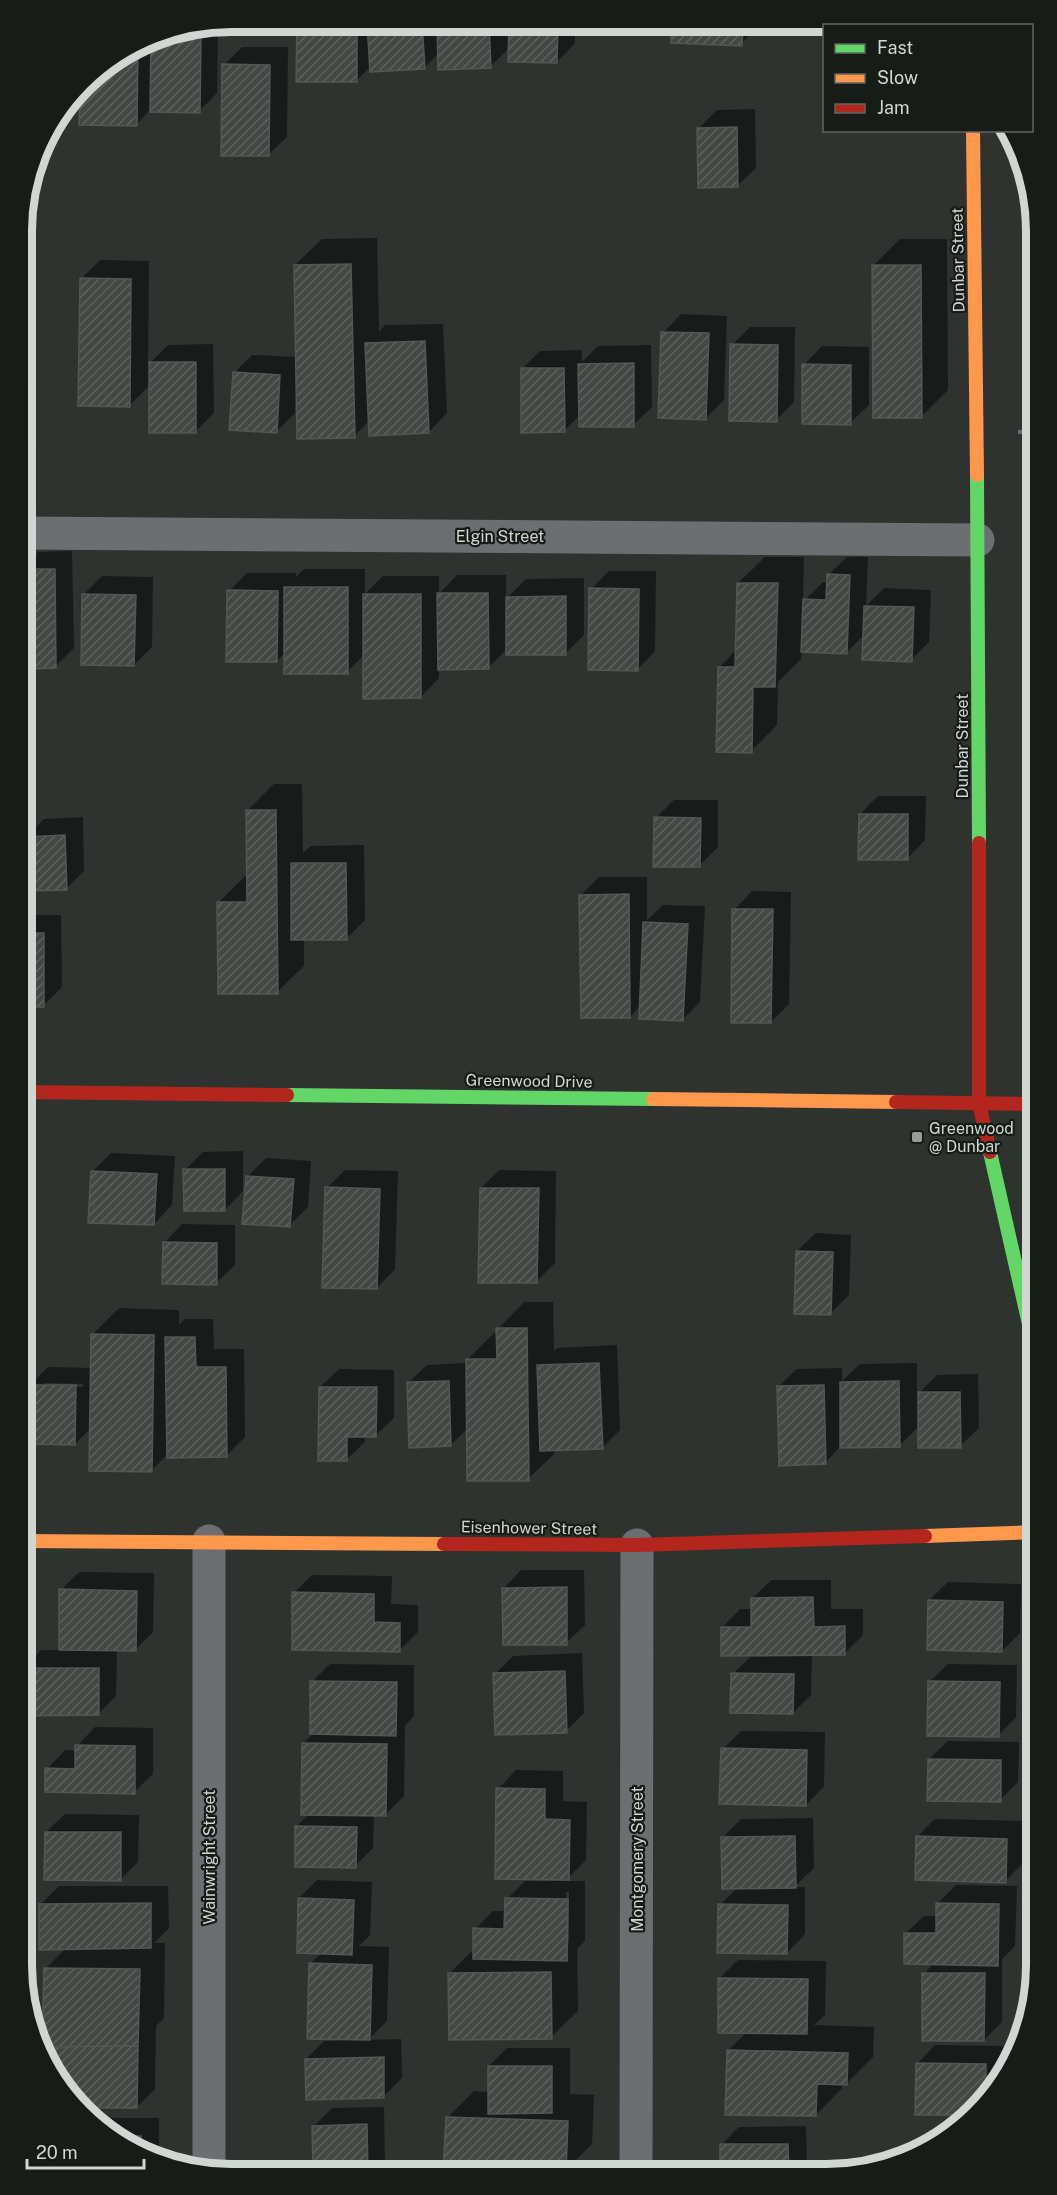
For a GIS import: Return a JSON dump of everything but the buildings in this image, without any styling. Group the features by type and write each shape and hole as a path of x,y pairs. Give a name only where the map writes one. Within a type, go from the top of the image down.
{"street":[{"name":"Dunbar Street","path":"973,132 978,540 979,1103 1025,1308"},
{"name":"Elgin Street","path":"32,533 978,540"},
{"name":"Greenwood Drive","path":"32,1092 1026,1104"},
{"name":"Eisenhower Street","path":"32,1540 638,1545 1025,1532"},
{"name":"Wainwright Street","path":"209,1541 209,2162"},
{"name":"Montgomery Street","path":"636,2164 638,1545"}],"path":[{"path":"1018,432 1026,432"}],"green space":[{"path":"1026,557 1026,787 1025,787"}],"traffic: fast":[{"path":"977,475 979,843"},
{"path":"287,1095 653,1099"},
{"path":"990,1152 1025,1308"}],"traffic: slow":[{"path":"973,132 977,475"},
{"path":"653,1099 896,1102"},
{"path":"925,1536 1025,1532"},
{"path":"32,1541 444,1544"}],"traffic: jam":[{"path":"979,843 979,1103 990,1152"},
{"path":"32,1092 287,1095"},
{"path":"896,1102 1026,1104"},
{"path":"444,1544 637,1545 925,1536"}],"place":[{"name":"Greenwood @ Dunbar","path":"917,1137"}]}
